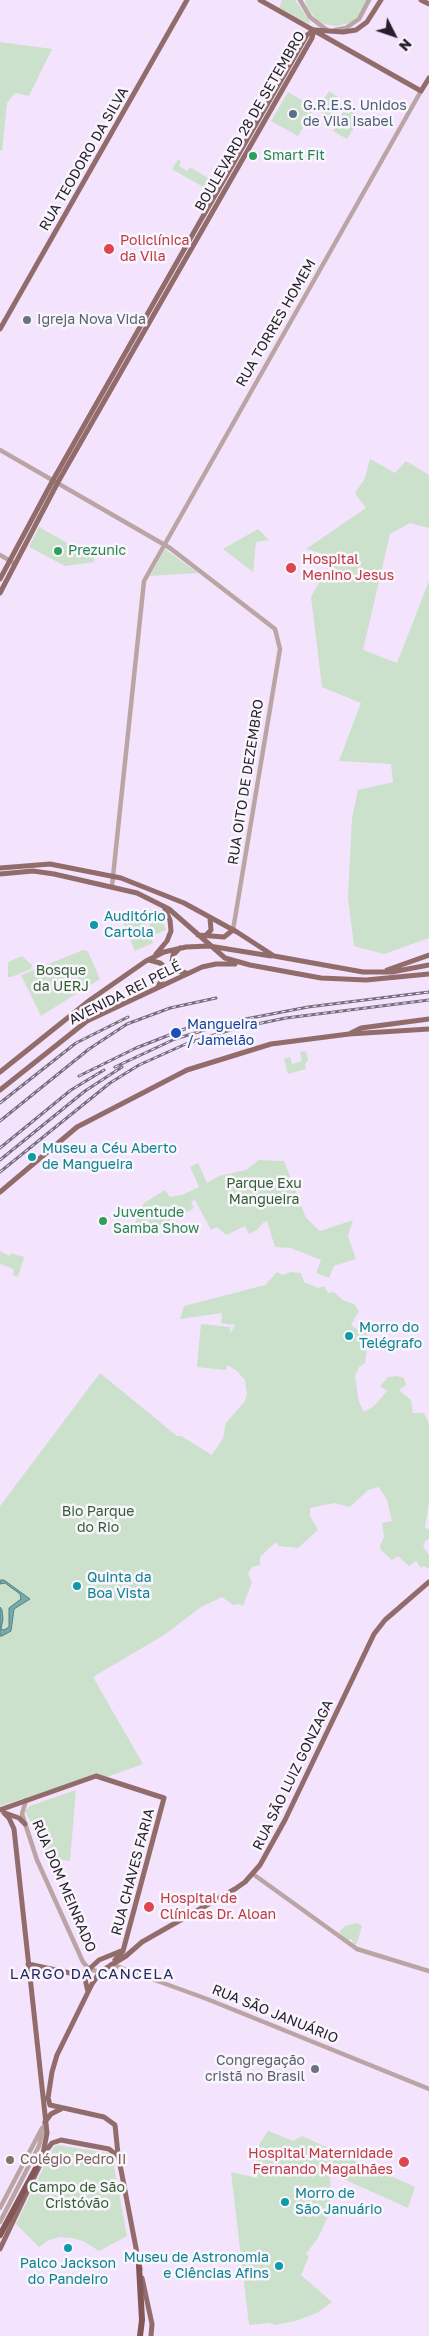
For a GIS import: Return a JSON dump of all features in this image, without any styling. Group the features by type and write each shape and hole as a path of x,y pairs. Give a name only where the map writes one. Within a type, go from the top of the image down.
{"highway":[{"path":"0,2234 42,2157"},
{"path":"139,2266 142,2320 140,2336"}],"main road":[{"name":"RUA TEODORO DA SILVA","path":"0,328 187,0"},
{"path":"260,0 421,91"},
{"path":"314,30 348,32 362,27 372,16 381,0"},
{"path":"421,0 429,4"},
{"name":"BOULEVARD 28 DE SETEMBRO","path":"0,579 306,38 314,30"},
{"name":"RUA TORRES HOMEM","path":"421,91 429,78"},
{"name":"BOULEVARD 28 DE SETEMBRO","path":"0,593 55,481"},
{"path":"0,868 50,864 113,876 162,893 233,930 274,956"},
{"path":"0,874 33,871 112,886 136,893 164,906 225,958 250,965 321,978 366,980 429,974"},
{"path":"154,956 167,941 171,931 170,920 164,906"},
{"path":"204,936 208,935 212,927 209,917"},
{"path":"196,934 224,938 233,930"},
{"name":"AVENIDA REI PELÉ","path":"0,1072 90,1000 146,961 154,956 180,948 209,946 358,972 382,972"},
{"path":"180,948 173,955 172,964 179,971 187,973"},
{"path":"382,972 429,955"},
{"path":"146,961 156,961 165,968 165,975 156,988"},
{"name":"AVENIDA REI PELÉ","path":"0,1090 82,1024 187,973 216,964 250,965"},
{"path":"382,972 429,965"},
{"path":"349,1034 361,1028 392,1022 429,1019"},
{"path":"392,1022 393,1031"},
{"path":"0,1192 77,1128 187,1070 271,1044 349,1034 429,1029"},
{"name":"RUA SÃO LUIZ GONZAGA","path":"62,2109 52,2107 48,2102 52,2072 88,1992 100,1972 126,1956 138,1945 235,1889 253,1874 262,1863 277,1836 374,1634 385,1620 429,1582"},
{"name":"RUA CHAVES FARIA","path":"26,1799 83,1780 99,1777 104,1781 164,1798 123,1951"},
{"path":"1,1812 26,1799"},
{"path":"1,1812 19,1818 25,1824"},
{"path":"0,2249 36,2174 47,2138 14,1829 9,1818 1,1812"},
{"path":"79,1975 100,1960 138,1945"},
{"path":"111,1964 123,1951"},
{"path":"28,1964 79,1975 86,1982 88,1992"},
{"path":"44,2122 51,2114 62,2109 104,2117 115,2125 119,2158 139,2266 152,2324 151,2336"},
{"path":"42,2157 52,2143 61,2140 109,2149 119,2158"}],"street":[{"path":"300,0 310,17 314,30"},
{"path":"310,17 329,30 346,28 364,14 370,0"},
{"name":"RUA TORRES HOMEM","path":"113,876 144,580 421,91"},
{"path":"0,450 165,545"},
{"name":"RUA OITO DE DEZEMBRO","path":"165,545 271,625 278,638 280,649 233,930"},
{"path":"0,555 15,564"},
{"path":"112,886 113,876"},
{"name":"RUA DOM MEINRADO","path":"26,1799 22,1809 37,1860 83,1962 89,1969 100,1972"},
{"path":"253,1874 357,1949 429,1971"},
{"name":"RUA SÃO JANUÁRIO","path":"111,1964 207,1999 429,2089"},
{"path":"0,2208 44,2122"},
{"path":"0,2222 40,2142 44,2122"},
{"path":"152,2324 155,2336"}],"green space":[{"path":"282,0 295,0 310,21 309,24 279,8"},
{"path":"305,0 367,0 358,18 350,23 337,26 324,24 316,19 308,9"},
{"path":"0,42 52,49 29,96 15,93 7,103 2,151 0,150"},
{"path":"329,91 339,98 329,116 317,110"},
{"name":"G.R.E.S. Unidos de Vila Isabel","path":"288,92 315,108 298,136 271,121"},
{"path":"345,108 360,117 347,139 333,131"},
{"path":"178,159 181,162 179,166 187,171 190,167 215,182 210,191 172,169"},
{"path":"370,459 395,473 406,461 429,475 429,528 410,523 390,534 363,650 397,663 429,581 429,938 384,954 354,946 348,898 352,818 358,790 393,782 391,764 339,761 361,703 322,687 311,597 333,557 306,549 366,508 355,493 365,478"},
{"name":"Prezunic","path":"39,527 94,558 94,562 65,566 29,547"},
{"path":"258,529 269,540 256,542 253,572 223,549"},
{"path":"165,549 198,573 150,576"},
{"path":"157,908 166,930 153,935 144,913"},
{"path":"141,912 153,943 135,951 122,920"},
{"name":"Bosque da UERJ","path":"83,950 89,954 100,979 41,1016 21,975"},
{"path":"22,956 32,965 31,969 8,977 8,962"},
{"path":"306,1051 308,1060 305,1064 306,1069 288,1074 284,1059 290,1057 292,1064 302,1061 300,1052"},
{"name":"Parque Exu Mangueira","path":"259,1160 284,1161 306,1218 320,1231 353,1220 348,1236 356,1259 334,1266 329,1278 316,1273 321,1260 291,1248 275,1247 267,1221 249,1234 245,1226 226,1235 217,1227 211,1230 195,1200 191,1202 194,1208 153,1229 148,1220 133,1228 144,1203 165,1190 170,1197 182,1195 199,1187 190,1167 198,1163 207,1183 219,1176 246,1170"},
{"path":"0,1251 10,1256 11,1253 24,1257 18,1277 13,1275 14,1269 0,1264"},
{"name":"Bio Parque do Rio","path":"277,1272 283,1275 291,1272 301,1273 304,1282 318,1288 324,1286 328,1293 334,1292 344,1301 354,1304 359,1311 351,1325 358,1330 362,1329 369,1332 365,1363 359,1367 355,1376 359,1402 364,1412 374,1406 387,1391 380,1386 388,1377 396,1376 404,1378 406,1385 399,1390 411,1400 413,1413 424,1413 429,1424 429,1502 425,1528 429,1530 429,1539 425,1541 423,1547 429,1555 429,1569 424,1566 421,1568 416,1561 409,1566 398,1556 392,1560 381,1550 380,1545 384,1537 382,1523 392,1521 387,1500 379,1487 368,1490 350,1507 334,1503 310,1508 310,1516 318,1530 298,1548 279,1546 276,1542 260,1557 260,1565 252,1567 248,1574 252,1582 243,1606 239,1604 233,1605 222,1597 201,1607 164,1635 93,1677 143,1764 104,1778 97,1775 0,1806 0,1506 100,1373 177,1436 181,1436 212,1455 223,1438 226,1423 245,1401 247,1394 245,1380 236,1370 227,1365 226,1370 197,1367 201,1324 230,1327 230,1334 235,1325 221,1323 222,1313 180,1319 184,1306 265,1285"},
{"path":"76,1790 70,1861 48,1858 25,1811 30,1806"},
{"path":"357,1923 362,1926 356,1944 353,1944 352,1939 348,1940 339,1932 345,1926"},
{"path":"268,2131 293,2141 302,2136 415,2187 408,2208 330,2173 331,2210 318,2238 306,2254 309,2256 301,2275 332,2302 317,2313 295,2321 276,2325 269,2323 249,2325 231,2172 257,2178 256,2150"},
{"name":"Campo de São Cristóvão","path":"57,2145 108,2153 112,2156 127,2236 99,2251 83,2241 60,2237 49,2240 39,2247 16,2224 53,2148"}],"shaded area":[{"path":"1,1580 4,1580 30,1599 14,1609 11,1631 0,1636 0,1607 3,1619 1,1629 4,1630 9,1627 9,1608 21,1599 20,1594 5,1583 0,1584"}],"railway":[{"path":"115,1067 175,1039 235,1021 308,1007 429,992"},
{"path":"0,1121 89,1049 127,1024 170,1008 216,998"},
{"path":"0,1172 110,1083 139,1065 188,1043 237,1028 286,1018 429,1000"},
{"path":"0,1103 76,1043 128,1017"},
{"path":"79,1076 136,1048 200,1023"},
{"path":"0,1160 85,1091 122,1067"},
{"path":"0,1148 71,1090 104,1070"}],"place":[{"name":"G.R.E.S. Unidos de Vila Isabel","path":"293,114"},
{"name":"Smart Fit","path":"253,156"},
{"name":"Policlínica da Vila","path":"109,249"},
{"name":"Igreja Nova Vida","path":"27,320"},
{"name":"Prezunic","path":"58,551"},
{"name":"Hospital Menino Jesus","path":"291,568"},
{"name":"Auditório Cartola","path":"94,925"},
{"name":"Mangueira / Jamelão","path":"176,1033"},
{"name":"Museu a Céu Aberto de Mangueira","path":"32,1157"},
{"name":"Juventude Samba Show","path":"103,1221"},
{"name":"Morro do Telégrafo","path":"349,1336"},
{"name":"Quinta da Boa Vista","path":"77,1586"},
{"name":"Hospital de Clínicas Dr. Aloan","path":"149,1907"},
{"name":"Congregação cristã no Brasil","path":"315,2069"},
{"name":"Colégio Pedro II","path":"10,2160"},
{"name":"Hospital Maternidade Fernando Magalhães","path":"404,2162"},
{"name":"Morro de São Januário","path":"285,2202"},
{"name":"Palco Jackson do Pandeiro","path":"68,2248"},
{"name":"Museu de Astronomia e Ciências Afins","path":"279,2266"}],"district":[{"name":"LARGO DA CANCELA","path":"92,1974"}]}
